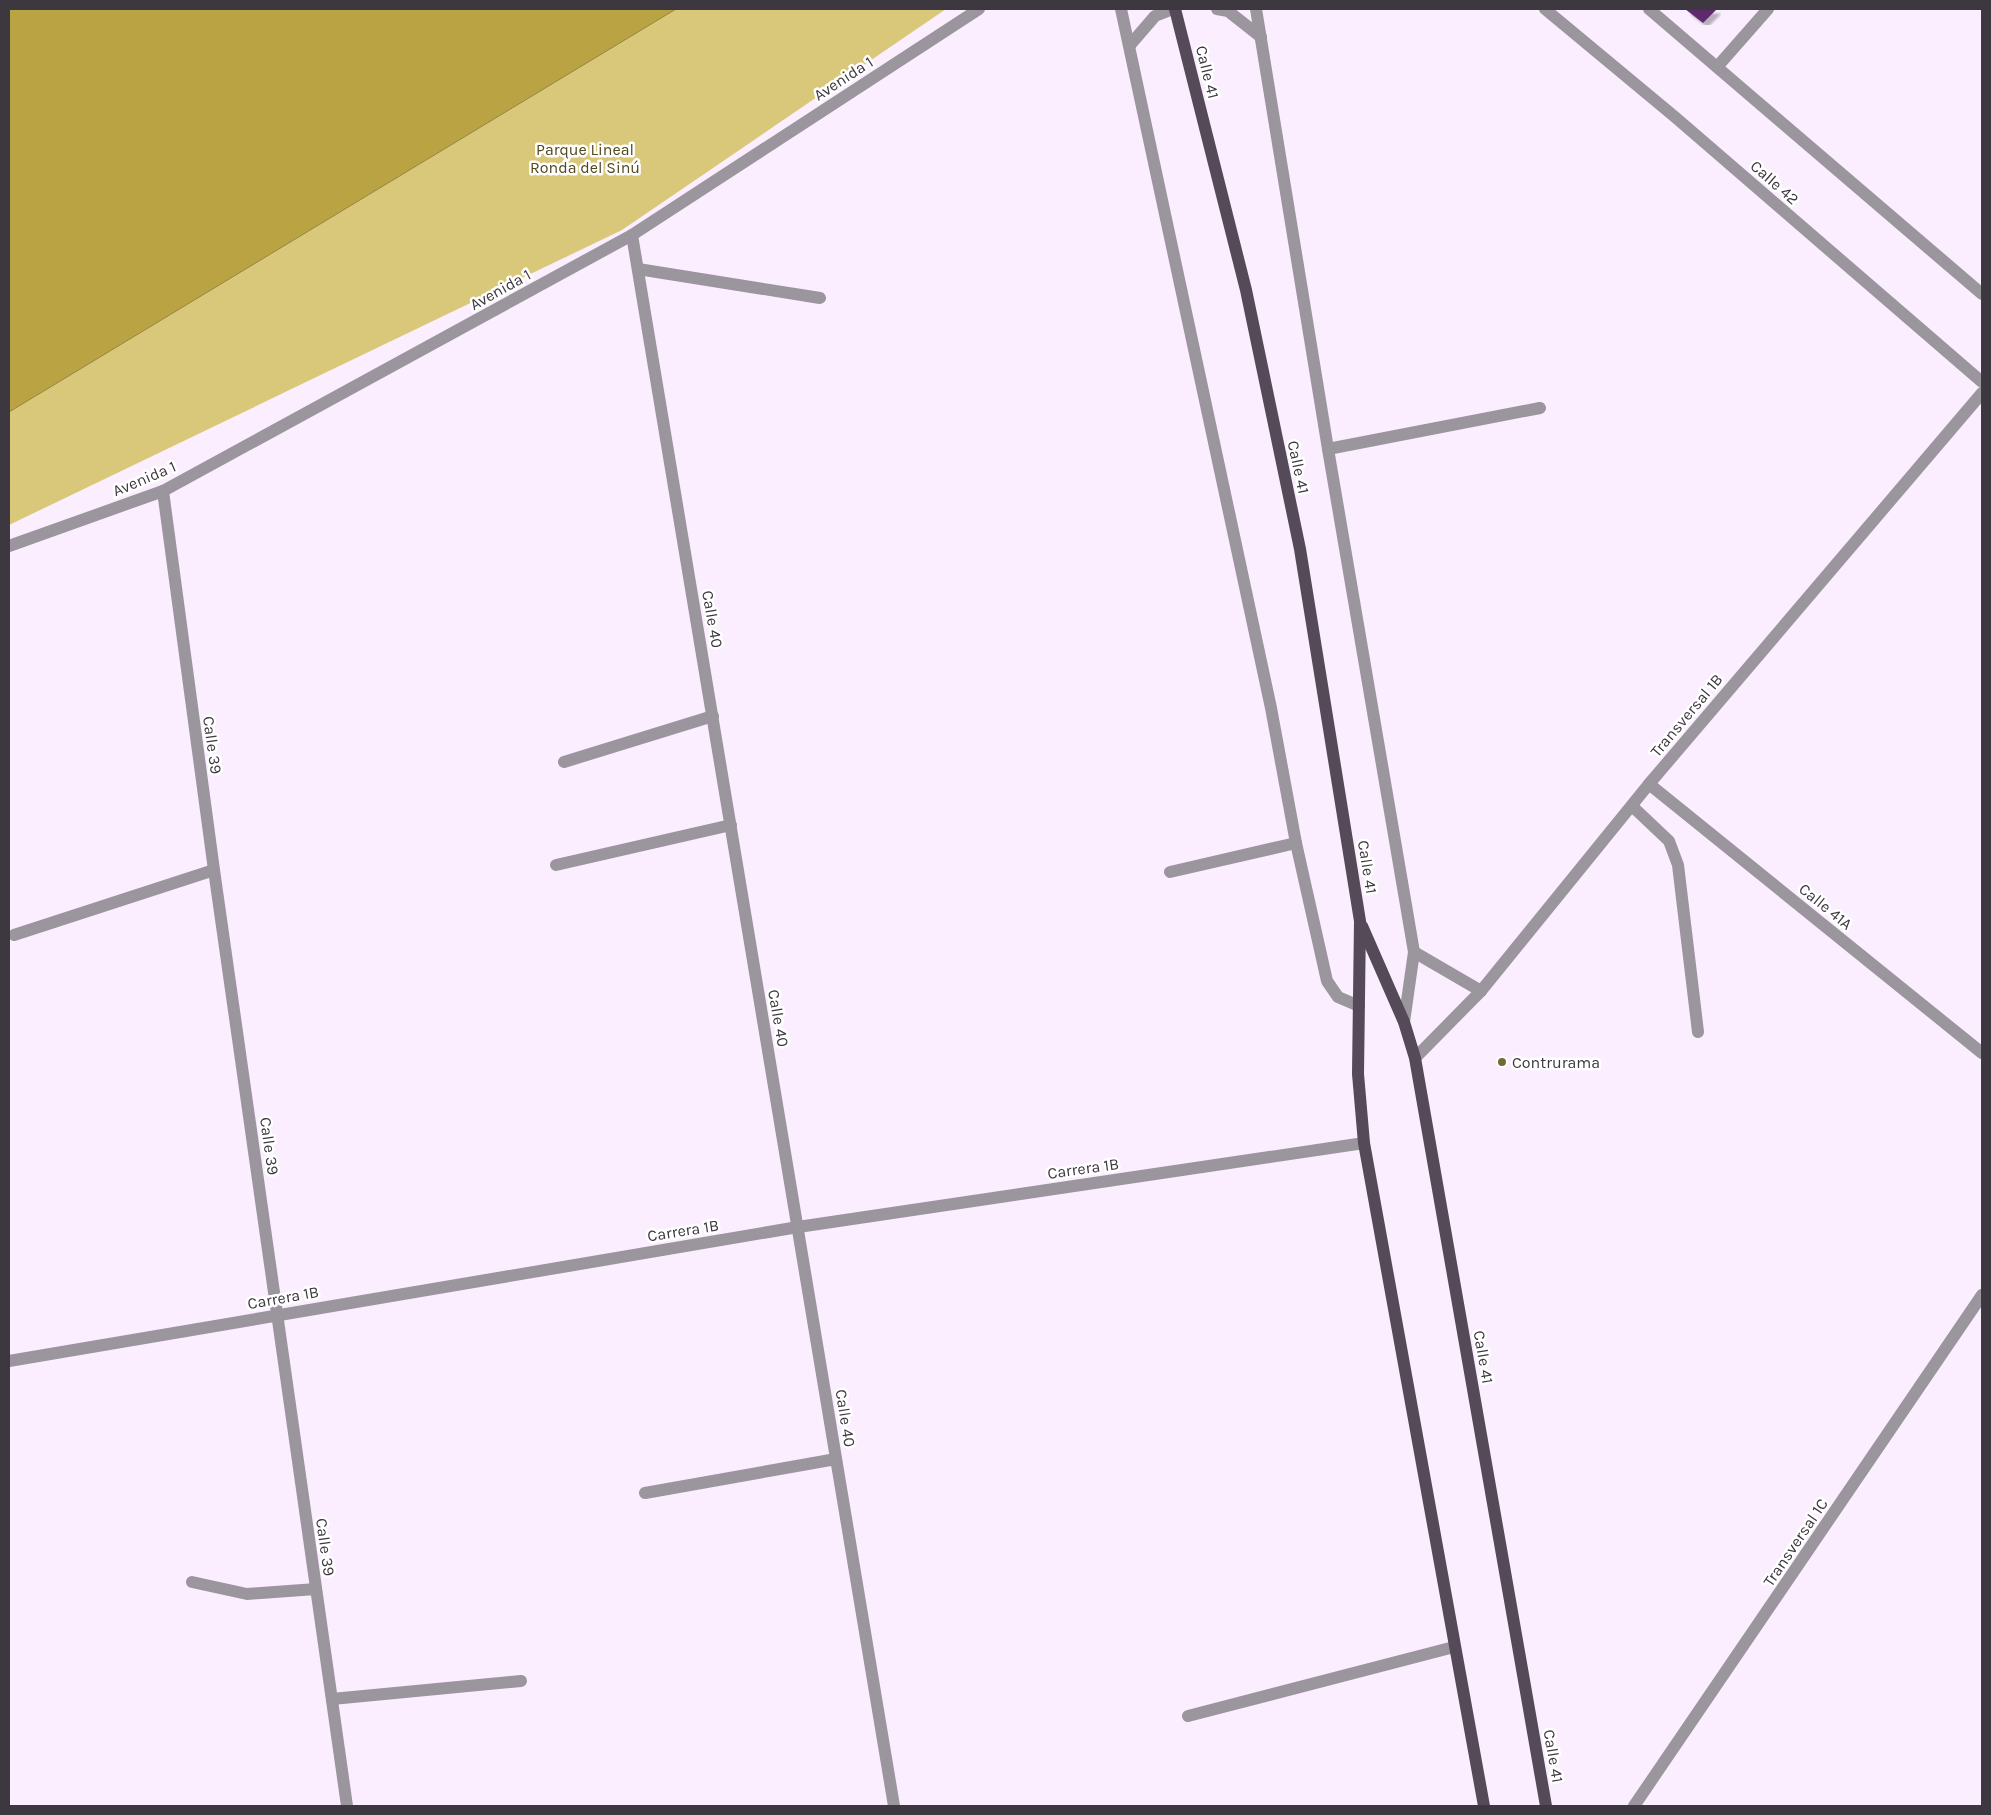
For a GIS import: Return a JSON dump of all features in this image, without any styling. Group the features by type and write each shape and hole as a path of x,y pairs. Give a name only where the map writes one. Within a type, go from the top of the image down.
{"main road":[{"name":"Calle 41","path":"1174,9 1180,25 1246,290 1300,550 1360,921 1358,1074 1364,1143 1484,1806"},
{"name":"Calle 41","path":"1360,921 1404,1022 1415,1058 1546,1806"}],"street":[{"name":"Avenida 1","path":"9,546 163,491 632,235 979,9"},
{"path":"1121,9 1271,708 1296,843 1327,981 1338,997 1359,1006"},
{"path":"1130,45 1155,16 1174,9"},
{"path":"1217,9 1228,11 1261,37"},
{"path":"1256,9 1328,449 1414,952 1404,1022"},
{"name":"Calle 42","path":"1545,9 1682,123 1982,382"},
{"path":"1650,9 1982,294"},
{"path":"1716,67 1768,9"},
{"name":"Calle 40","path":"632,235 894,1806"},
{"path":"638,269 820,298"},
{"name":"Transversal 1B","path":"1415,1058 1481,991 1649,784 1982,393"},
{"path":"1328,449 1540,408"},
{"name":"Calle 39","path":"163,491 214,870 347,1806"},
{"path":"564,762 713,716"},
{"name":"Calle 41A","path":"1649,784 1982,1053"},
{"path":"1632,806 1669,841 1678,865 1698,1032"},
{"path":"556,865 731,825"},
{"path":"1170,872 1296,843"},
{"path":"14,935 214,870"},
{"path":"1414,952 1481,991"},
{"name":"Carrera 1B","path":"9,1361 798,1227 1364,1143"},
{"name":"Transversal 1C","path":"1634,1806 1982,1295"},
{"path":"645,1493 836,1459"},
{"path":"192,1582 247,1594 316,1589"},
{"path":"1188,1716 1454,1647"},
{"path":"332,1700 521,1681"}],"green space":[{"name":"Parque Lineal Ronda del Sinú","path":"676,9 946,9 622,230 9,525 9,412"}],"shaded area":[{"path":"9,9 676,9 9,412"}],"building":[{"path":"1685,9 1717,9 1703,23"}],"place":[{"name":"Contrurama","path":"1502,1062"}]}
